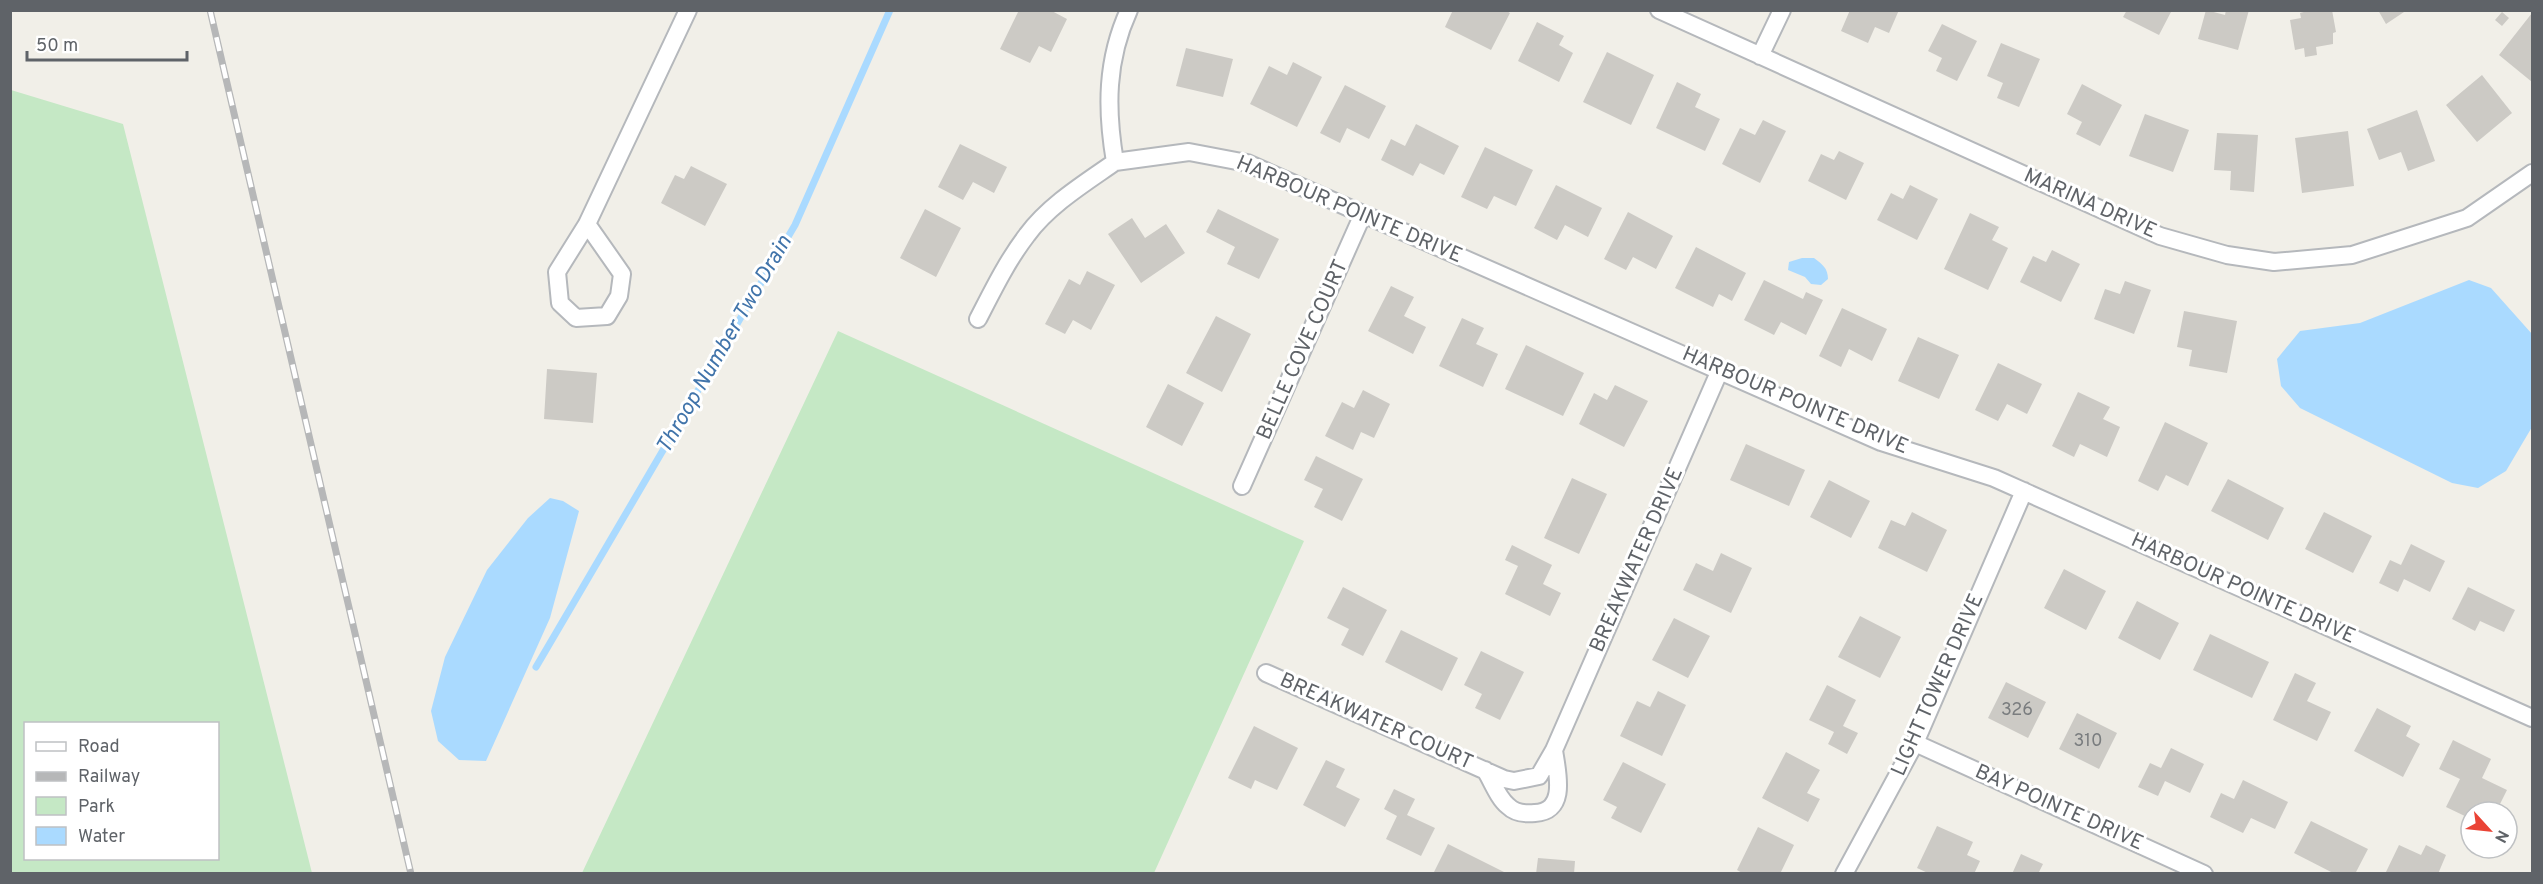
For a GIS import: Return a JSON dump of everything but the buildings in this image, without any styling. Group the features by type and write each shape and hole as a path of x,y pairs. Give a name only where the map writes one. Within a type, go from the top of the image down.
{"street":[{"path":"587,224 622,274 619,296 607,316 576,318 560,303 557,272 587,224 688,10"},
{"path":"978,319 1006,266 1028,233 1066,196 1115,162 1110,131 1108,91 1114,56 1129,10"},
{"name":"MARINA DRIVE","path":"1659,10 2160,236 2227,255 2274,262 2352,255 2467,218 2532,172"},
{"path":"1760,56 1782,10"},
{"name":"HARBOUR POINTE DRIVE","path":"1115,162 1189,152 1247,163 1881,442 1994,478 2532,718"},
{"name":"BELLE COVE COURT","path":"1242,486 1363,214"},
{"name":"BREAKWATER DRIVE","path":"1554,750 1720,370"},
{"name":"LIGHT TOWER DRIVE","path":"1844,873 1915,743 2024,491"},
{"name":"BREAKWATER COURT","path":"1266,673 1514,781 1539,776 1554,750"},
{"name":"BAY POINTE DRIVE","path":"1915,743 2204,873"},
{"name":"BREAKWATER COURT","path":"1485,770 1506,805 1521,813 1539,813 1550,808 1558,795 1554,750"}],"green space":[{"path":"11,90 123,124 312,873 11,873"},
{"path":"838,331 1304,541 1154,873 582,873"}],"water":[{"path":"1802,258 1814,258 1827,272 1828,279 1821,285 1811,284 1805,277 1788,270 1789,262"},
{"path":"2469,280 2491,288 2532,334 2532,427 2506,471 2478,488 2452,483 2300,408 2281,386 2277,359 2300,331 2360,323"},
{"path":"550,498 563,501 579,511 550,618 486,761 459,760 438,741 431,711 445,657 487,570 528,518"}],"waterway":[{"name":"Throop Number Two Drain","path":"536,667 795,225 890,10"}],"railway":[{"path":"210,10 411,874"}]}
